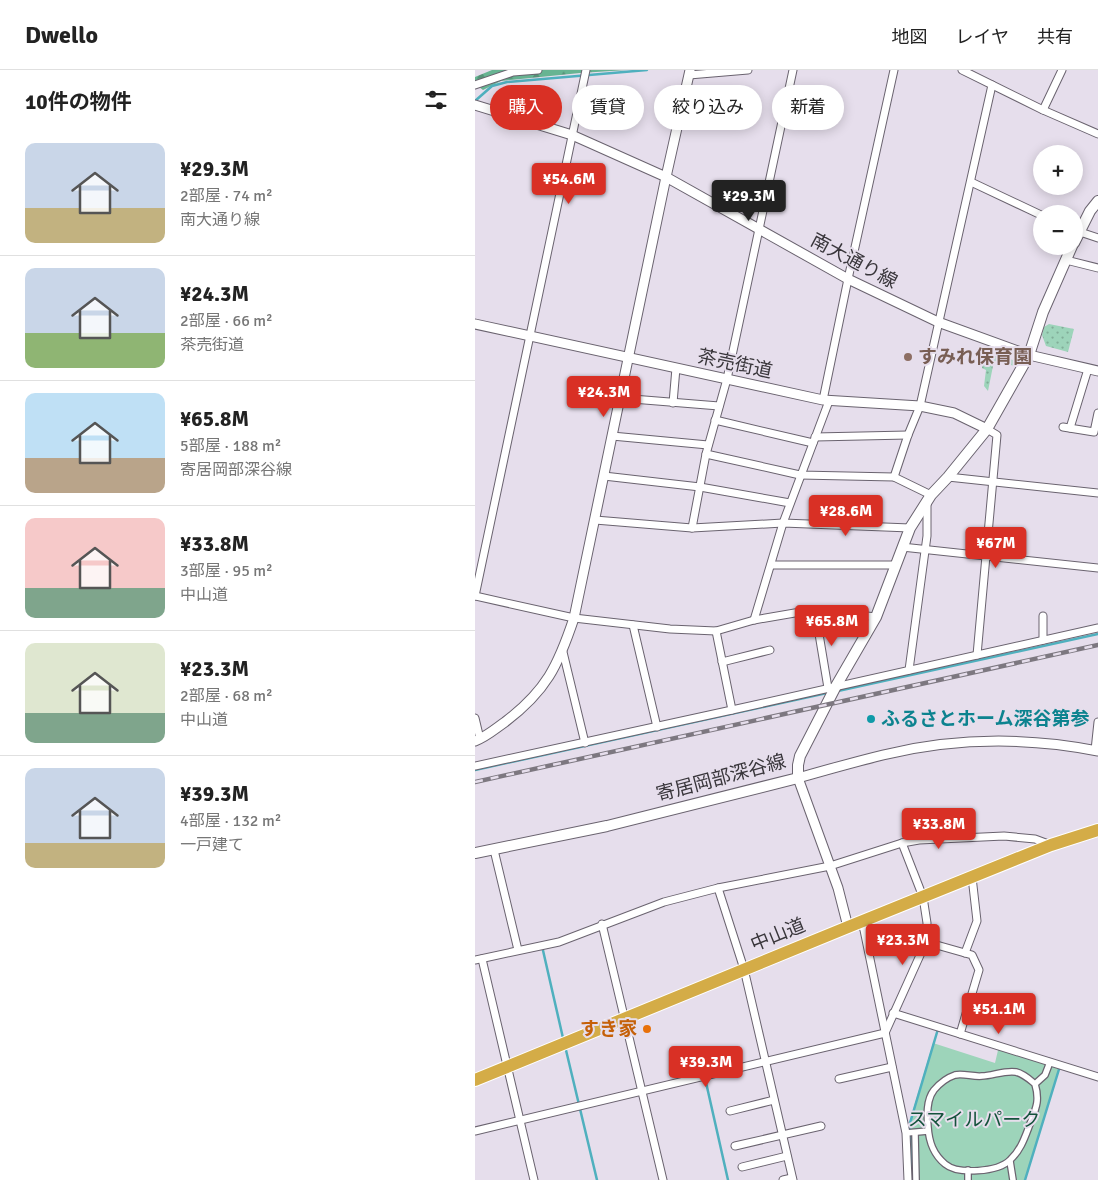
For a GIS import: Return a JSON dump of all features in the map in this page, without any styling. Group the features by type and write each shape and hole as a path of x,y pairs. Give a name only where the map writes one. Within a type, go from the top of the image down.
{"highway":[{"name":"中山道","path":"475,1080 1051,845 1098,830"}],"main road":[{"path":"1083,220 1098,202"},
{"name":"寄居岡部深谷線","path":"475,853 607,826 798,778 797,765 800,756 832,687 875,617 910,528 929,499 987,429 1029,354 1043,312 1068,255"}],"street":[{"path":"475,85 513,72 538,70"},
{"path":"586,70 475,596 574,618 670,629 716,631 754,620 815,610 875,617"},
{"path":"475,718 478,740 520,711 537,693 554,670 563,652 574,618 666,177 690,72 748,70"},
{"path":"692,528 706,454 727,379 793,70"},
{"path":"754,620 783,523 814,440 826,401 848,278 894,70"},
{"path":"962,70 1043,110 1098,134"},
{"path":"1043,110 1062,70"},
{"path":"894,477 920,406 992,85"},
{"name":"南大通り線","path":"475,105 572,135 666,177 848,278 938,322 1029,354 1093,370"},
{"path":"971,182 1033,211"},
{"path":"1083,233 1098,238"},
{"path":"1066,260 1098,268"},
{"name":"茶売街道","path":"475,324 826,401 920,406 961,415 987,429"},
{"path":"673,402 676,368"},
{"path":"1093,370 1066,428 1094,432 1098,412"},
{"path":"620,398 719,406"},
{"path":"715,420 814,440 908,435"},
{"path":"977,655 997,436 987,429"},
{"path":"612,436 709,445"},
{"path":"706,454 800,475 894,477 929,499 925,550 909,670"},
{"path":"604,476 700,487 790,503"},
{"path":"948,478 1098,493"},
{"path":"595,520 692,528 783,523 910,528"},
{"path":"902,547 1098,568"},
{"path":"771,565 896,565"},
{"path":"815,610 832,687"},
{"path":"1043,616 1043,640"},
{"path":"633,625 657,727"},
{"path":"475,766 1098,628"},
{"path":"716,631 732,710"},
{"path":"722,662 770,650"},
{"path":"563,652 585,743"},
{"path":"848,927 838,888 798,778 897,752 985,741 1036,742 1097,750 1098,722"},
{"path":"534,1180 508,1067 479,959 559,942 602,924 664,902 718,888 830,866 902,843 919,840 1004,836 1035,839 1051,845"},
{"path":"885,1033 926,942 927,923 923,897 902,843"},
{"path":"494,850 518,950"},
{"path":"965,953 977,921 972,877"},
{"path":"718,888 745,969 787,1156 792,1179 783,1180"},
{"path":"861,922 906,1133 908,1180"},
{"path":"602,924 663,1180"},
{"path":"926,942 972,955 979,970 960,1034"},
{"path":"893,1013 1098,1077"},
{"path":"475,1132 885,1033"},
{"path":"1035,1084 1045,1075 1050,1062"},
{"path":"839,1079 892,1067"},
{"path":"1014,1072 1026,1076 1035,1084 1038,1095 1037,1108 1024,1143 1010,1161 989,1170 967,1170 947,1166 935,1154 929,1142 928,1106 932,1092 945,1080 958,1074 982,1076 1014,1072"},
{"path":"730,1111 774,1100"},
{"path":"735,1146 821,1126"},
{"path":"906,1133 929,1131"},
{"path":"915,1132 917,1180"},
{"path":"742,1167 787,1156"},
{"path":"1010,1161 1013,1180"},
{"path":"967,1170 968,1180"}],"green space":[{"path":"492,70 627,70 501,81 483,90 475,84 475,77"},
{"path":"1049,324 1074,329 1068,352 1046,346 1042,335 1044,327"},
{"path":"977,350 1013,360 1015,366 994,361 988,391 984,386 986,370 982,368 983,358 974,355"},
{"name":"スマイルパーク","path":"933,1043 995,1063 999,1046 1060,1065 1025,1180 908,1180 906,1133"}],"waterway":[{"path":"475,101 492,86 507,82 647,70"},
{"path":"838,691 1098,634"},
{"path":"475,770 827,693"},
{"path":"542,946 563,1038"},
{"path":"911,1179 910,1123 938,1029"},
{"path":"565,1046 597,1180"},
{"path":"1025,1180 1060,1066"},
{"path":"705,1078 728,1180"}],"railway":[{"path":"475,782 1098,645"}],"place":[{"name":"すみれ保育園","path":"908,357"},
{"name":"ふるさとホーム深谷第参","path":"871,719"},
{"name":"すき家","path":"647,1029"}]}
